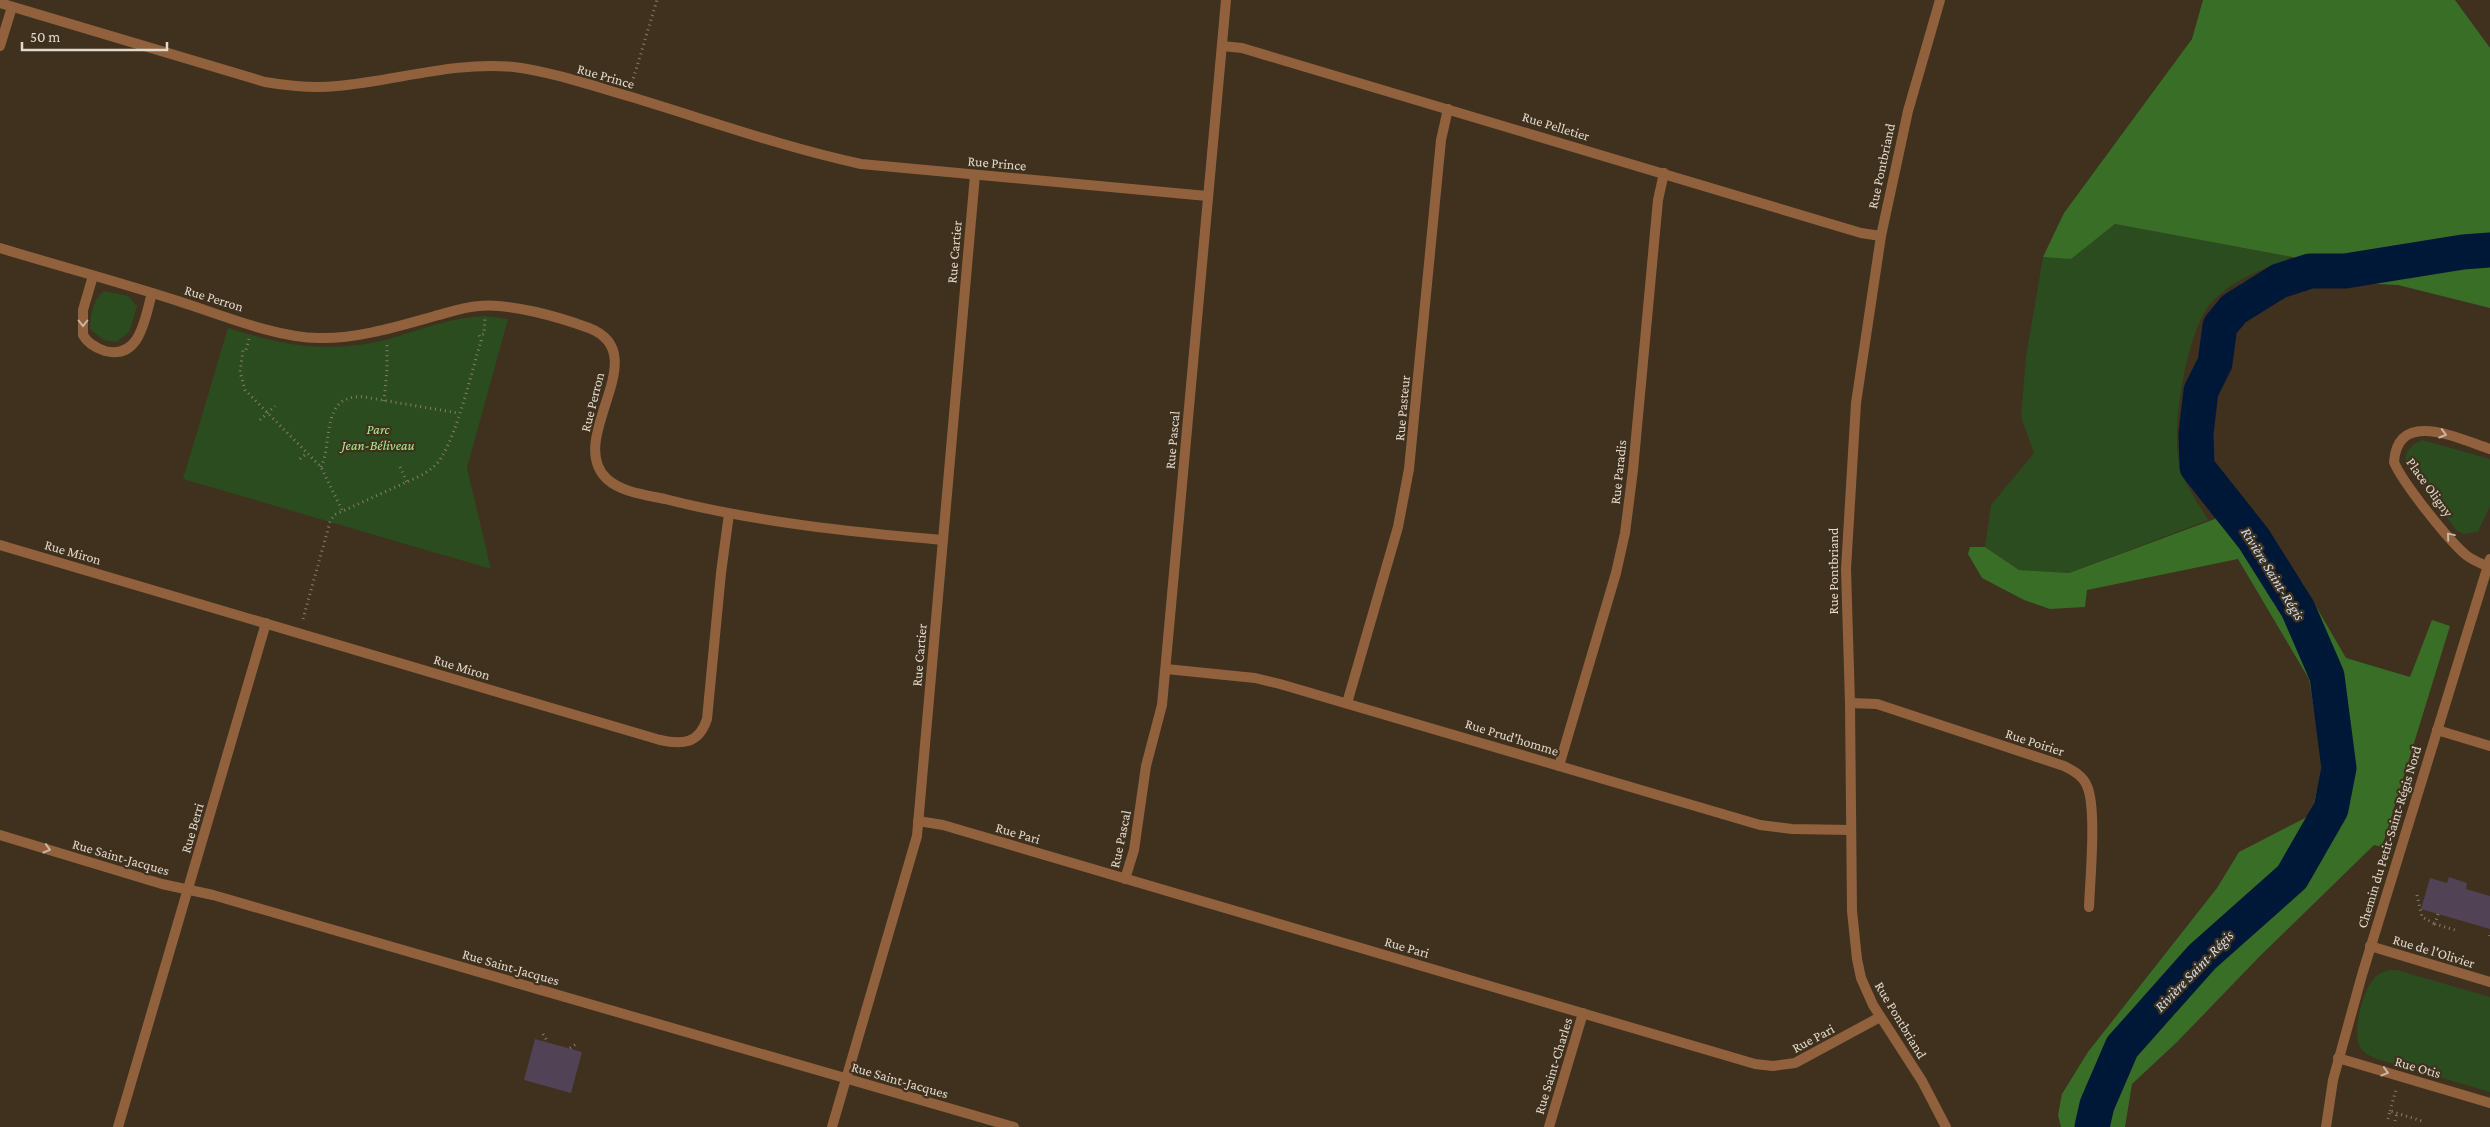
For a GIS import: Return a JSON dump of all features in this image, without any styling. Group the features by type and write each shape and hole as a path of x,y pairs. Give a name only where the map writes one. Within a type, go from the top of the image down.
{"street":[{"name":"Rue Pascal","path":"1125,879 1134,850 1146,766 1162,705 1226,0"},
{"name":"Rue Pontbriand","path":"1940,0 1908,111 1881,236 1859,376 1851,451 1846,569 1850,703 1850,830 1856,952 1867,993 1880,1017 1922,1082 1946,1127"},
{"name":"Rue Prince","path":"0,3 265,82 291,86 336,86 461,69 512,67 534,70 600,88 837,158 889,167 1208,196"},
{"path":"0,46 12,7"},
{"name":"Rue Pelletier","path":"1222,46 1242,48 1448,108 1860,233 1881,236"},
{"name":"Rue Pasteur","path":"1347,703 1394,543 1406,488 1441,140 1448,108"},
{"name":"Rue Paradis","path":"1559,766 1616,573 1625,533 1633,470 1656,218 1664,173"},
{"name":"Rue Cartier","path":"832,1127 914,850 975,175"},
{"name":"Rue Perron","path":"0,248 252,324 319,338 350,336 464,308 484,306 522,310 592,330 607,339 615,356 613,376 595,445 597,463 604,476 624,489 729,514 833,529 943,540"},
{"path":"93,276 83,310 83,335 92,345 108,351 127,349 137,341 152,293"},
{"name":"Place Oligny","path":"2489,562 2466,555 2404,480 2394,462 2399,442 2406,436 2425,430 2490,449"},
{"name":"Rue Miron","path":"0,545 660,740 687,743 700,734 707,719 721,573 729,514"},
{"name":"Chemin du Petit-Saint-Régis Nord","path":"2326,1127 2338,1058 2370,946 2489,562"},
{"name":"Rue Berri","path":"118,1127 266,623"},
{"name":"Rue Prud'homme","path":"1166,669 1267,680 1760,825 1792,829 1850,830"},
{"name":"Rue Poirier","path":"1850,703 1877,704 2064,766 2082,778 2087,786 2092,807 2089,908"},
{"path":"2437,730 2490,746"},
{"name":"Rue Pari","path":"918,821 943,825 1755,1064 1773,1066 1795,1063 1880,1017"},
{"name":"Rue Saint-Jacques","path":"0,835 162,884 188,889 1014,1127"},
{"name":"Rue de l'Olivier","path":"2370,946 2490,982"},
{"name":"Rue Saint-Charles","path":"1549,1127 1583,1013"},
{"name":"Rue Otis","path":"2338,1058 2490,1103"}],"path":[{"path":"632,84 657,0"},
{"path":"303,620 330,522 334,515 430,470 440,460 446,450 481,341 479,335 484,334 485,316"},
{"path":"250,334 246,350 243,350 242,354 241,382 250,398 307,452 321,468 342,510"},
{"path":"384,401 387,339"},
{"path":"321,468 330,423 342,402 354,396 459,412"},
{"path":"260,420 275,406"},
{"path":"300,459 307,452"},
{"path":"400,467 407,482"},
{"path":"2417,895 2422,916 2435,924 2455,930"},
{"path":"2435,924 2438,914"},
{"path":"544,1034 548,1042"},
{"path":"570,1048 576,1044"},
{"path":"2388,1119 2400,1076"},
{"path":"2390,1111 2425,1122"},
{"path":"2395,1121 2397,1113"}],"green space":[{"path":"2203,0 2455,0 2490,48 2490,308 2398,285 2357,283 2292,257 2115,224 2071,259 2043,257 2064,213 2192,39"},
{"path":"2115,224 2292,257 2269,266 2225,290 2208,307 2193,340 2178,411 2178,454 2186,483 2208,520 2069,573 2019,570 1985,547 1991,505 2034,453 2021,417 2026,357 2043,257 2071,258"},
{"path":"104,291 128,296 137,306 129,332 116,342 104,340 90,329 95,303"},
{"name":"Parc Jean-Béliveau","path":"485,316 508,319 467,468 491,569 183,479 228,328 288,343 327,347 367,344 448,321"},
{"path":"2422,440 2490,459 2490,506 2478,532 2464,534 2456,530 2405,462 2410,448"},
{"path":"2242,509 2303,584 2346,658 2410,677 2432,620 2450,626 2382,847 2374,845 2261,955 2177,1042 2132,1084 2125,1127 2061,1127 2058,1115 2062,1094 2088,1052 2217,888 2239,852 2311,815 2323,765 2309,679 2238,559 2087,590 2085,607 2050,609 2024,600 1982,578 1968,554 1970,547 1985,547 2019,570 2069,573"},
{"path":"2389,970 2397,970 2490,997 2490,1092 2377,1059 2363,1051 2357,1035 2362,1002 2370,983 2375,977"}],"building":[{"path":"2449,877 2467,883 2466,889 2490,896 2490,929 2421,909 2430,878 2447,883"},
{"path":"535,1039 582,1052 571,1093 524,1080"}],"waterway":[{"name":"Rivière Saint-Régis","path":"2092,1127 2097,1105 2122,1047 2202,957 2292,877 2331,809 2339,768 2327,676 2298,609 2254,539 2197,467 2196,433 2201,391 2215,363 2220,326 2234,309 2279,281 2310,271 2345,271 2463,252 2490,250"}]}
